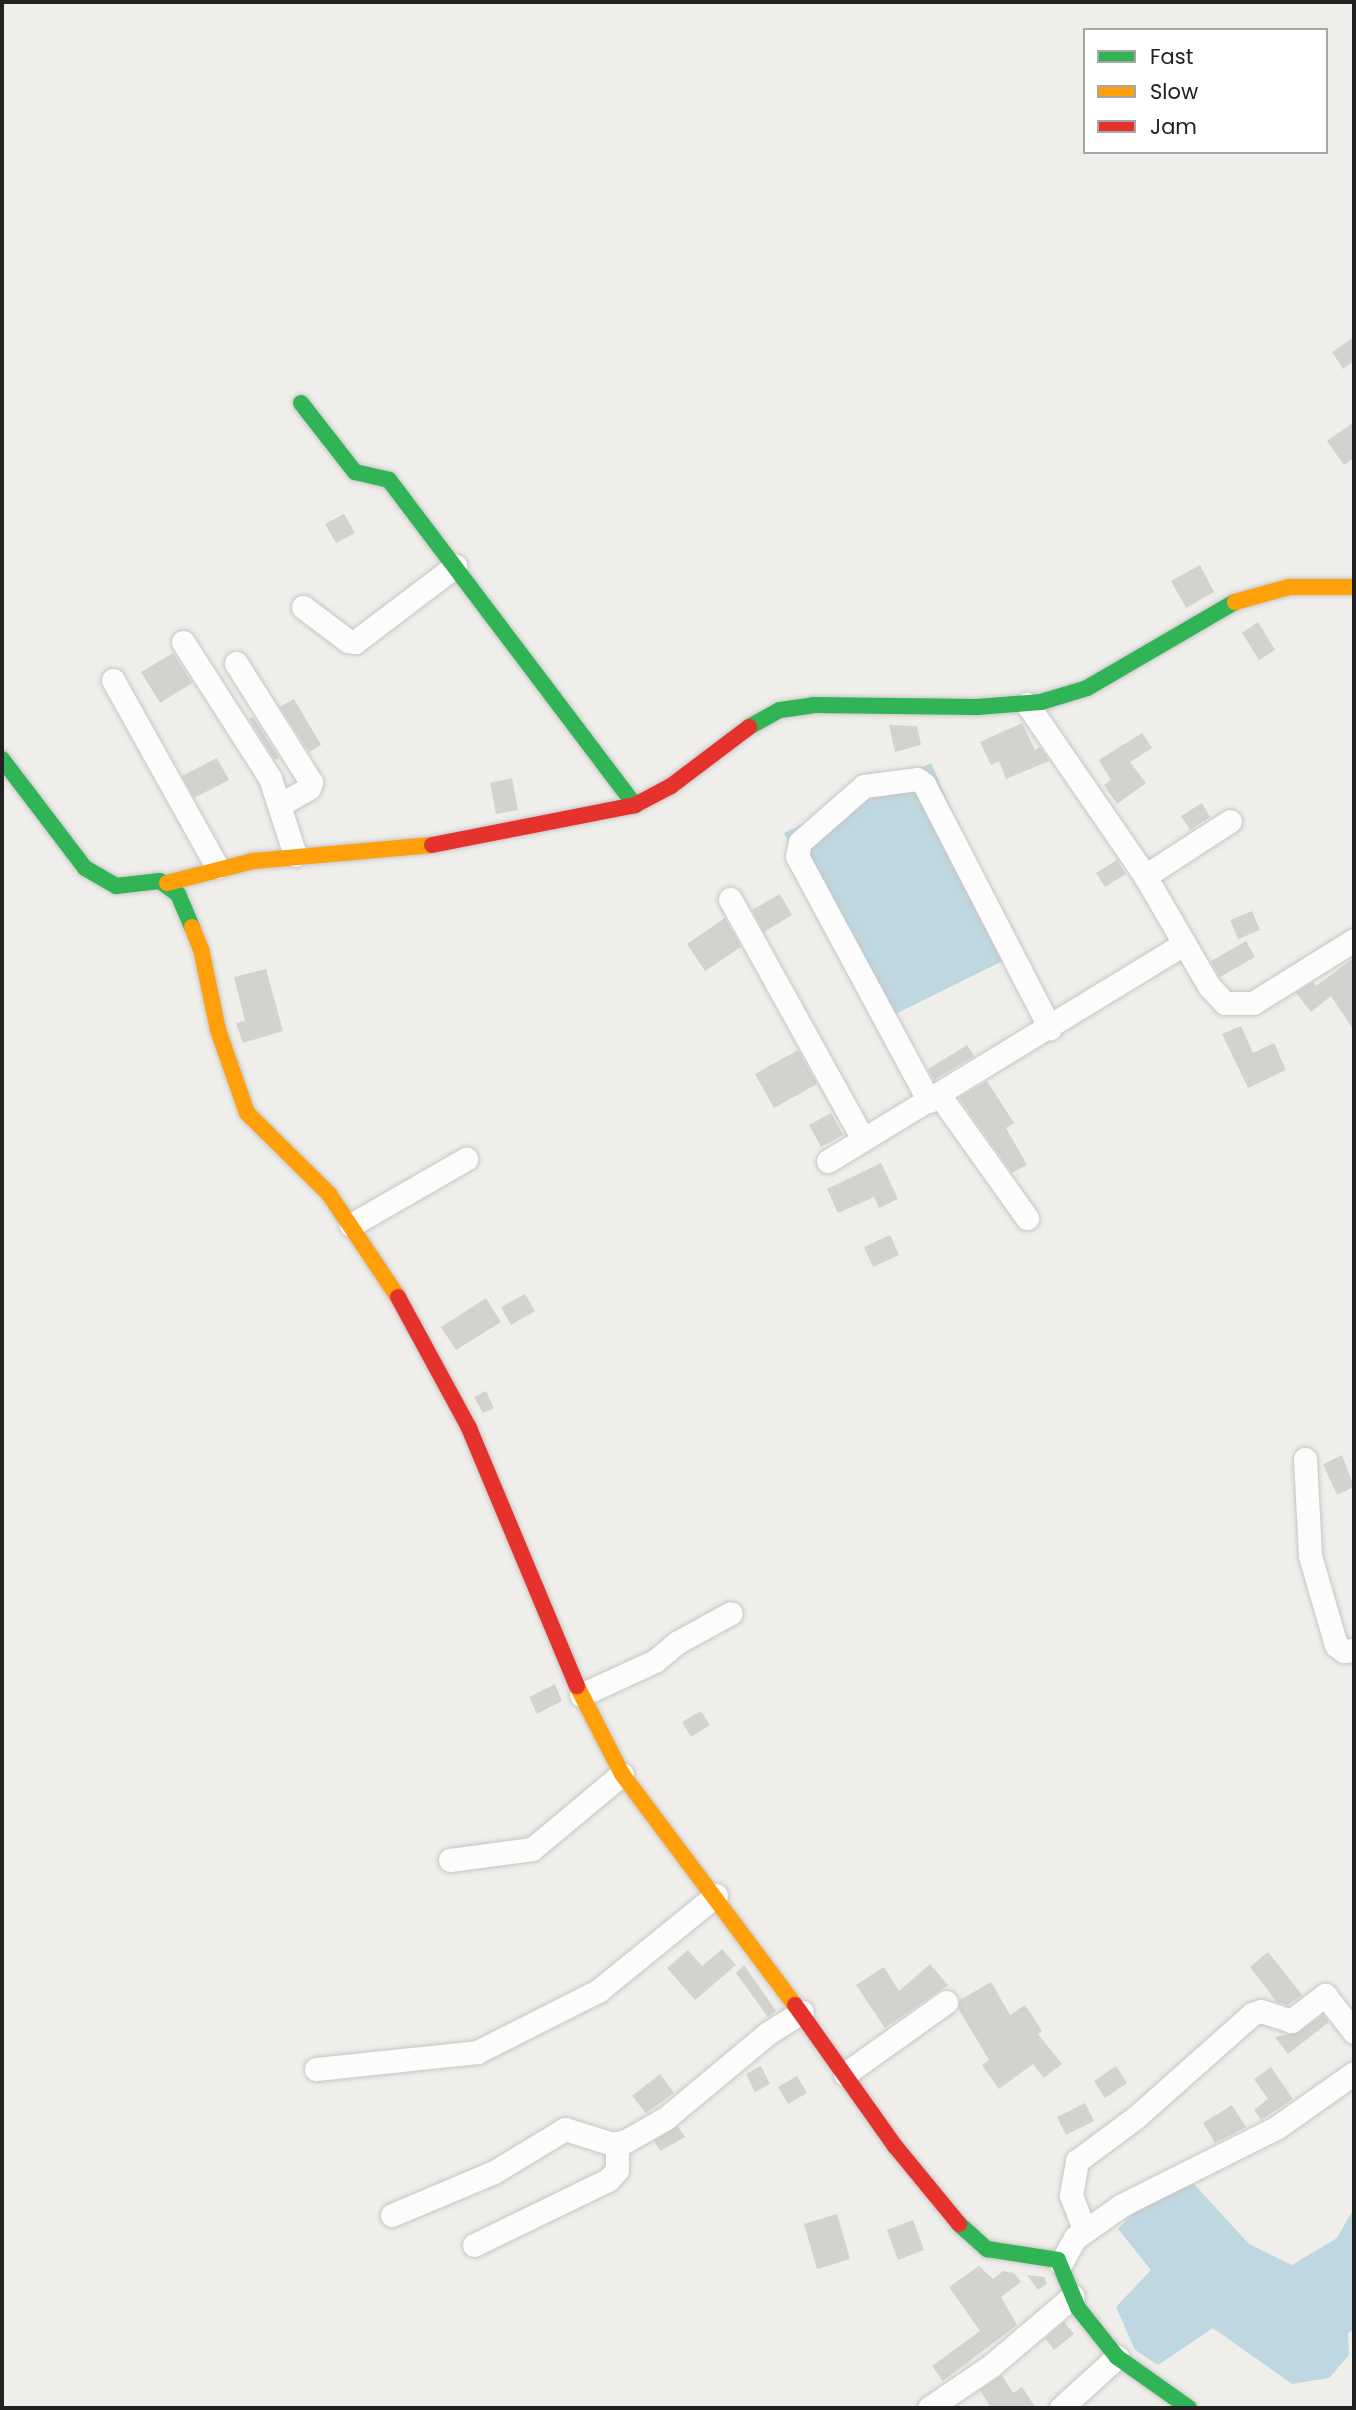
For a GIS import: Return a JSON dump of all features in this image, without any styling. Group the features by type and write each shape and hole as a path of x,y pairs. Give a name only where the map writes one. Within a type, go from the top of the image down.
{"street":[{"path":"301,403 355,472 389,480 635,805"},
{"path":"303,607 348,642 355,642 455,566"},
{"path":"2,759 85,868 116,886 167,883 217,867 295,855 435,845 566,823 635,805 671,786 744,730 780,710 814,705 1027,704 1087,688 1255,593 1354,587"},
{"path":"183,642 265,769 295,855"},
{"path":"236,663 311,782 309,788 279,805"},
{"path":"113,680 217,867"},
{"path":"1027,704 1145,876 1220,1000 1240,1006 1252,1003 1354,940"},
{"path":"1027,1219 934,1099 797,856 800,842 864,786 917,779 924,784 1050,1028"},
{"path":"1145,876 1230,821"},
{"path":"167,883 178,894 194,930 218,1030 247,1113 319,1183 351,1225 402,1303 469,1428 581,1695 622,1774 802,2012 895,2146 969,2236 987,2249 1048,2255 1061,2263 1073,2296 1117,2357 1189,2408"},
{"path":"730,900 863,1139"},
{"path":"828,1161 934,1099 1184,944"},
{"path":"351,1225 466,1159"},
{"path":"1305,1460 1310,1556 1336,1645 1344,1651 1354,1650"},
{"path":"581,1695 655,1661 678,1642 731,1613"},
{"path":"450,1860 532,1850 622,1774"},
{"path":"316,2069 477,2052 598,1991 716,1895"},
{"path":"1084,2230 1071,2195 1077,2161 1135,2118 1252,2014 1261,2011 1291,2021 1325,1995 1354,2032"},
{"path":"845,2074 946,2002"},
{"path":"392,2216 494,2172 565,2129 617,2144 656,2124 768,2033 802,2012"},
{"path":"1061,2263 1084,2230 1169,2178 1276,2128 1354,2073"},
{"path":"474,2245 608,2180 617,2170 617,2144"},
{"path":"929,2408 992,2365 1073,2296"},
{"path":"1061,2408 1117,2357"}],"water":[{"path":"931,763 1015,955 877,1023 784,833"},
{"path":"1194,2184 1249,2244 1292,2265 1337,2238 1354,2208 1354,2329 1348,2333 1349,2355 1329,2378 1292,2384 1213,2328 1158,2365 1135,2350 1116,2307 1151,2270 1118,2229 1145,2201"}],"building":[{"path":"1354,337 1354,361 1343,369 1332,352"},
{"path":"1354,422 1354,458 1344,465 1327,441"},
{"path":"344,514 355,533 336,543 325,524"},
{"path":"1200,565 1214,592 1186,608 1171,581"},
{"path":"1258,622 1275,650 1259,660 1242,633"},
{"path":"173,653 192,683 160,703 141,672"},
{"path":"294,699 321,745 309,752 280,707"},
{"path":"253,717 279,758 275,760 249,719"},
{"path":"1022,723 1035,750 1040,747 1049,761 1006,779 999,761 991,765 980,742"},
{"path":"889,725 917,726 921,745 895,752"},
{"path":"1142,733 1152,748 1130,762 1146,783 1117,804 1104,785 1111,780 1099,760"},
{"path":"217,758 229,780 194,798 182,776"},
{"path":"512,778 518,810 496,814 490,783"},
{"path":"1202,803 1210,817 1190,830 1181,816"},
{"path":"1117,860 1126,874 1105,887 1096,873"},
{"path":"780,894 792,915 764,932 752,910"},
{"path":"1252,911 1260,930 1238,939 1230,920"},
{"path":"725,918 741,947 705,971 687,944"},
{"path":"1246,941 1255,957 1220,977 1211,961"},
{"path":"1354,958 1354,1031 1331,996 1311,1012 1296,993 1313,982 1316,986"},
{"path":"266,969 283,1031 243,1043 236,1023 245,1021 234,977"},
{"path":"1241,1026 1253,1053 1274,1043 1286,1070 1248,1088 1222,1034"},
{"path":"967,1045 974,1056 934,1080 928,1069"},
{"path":"798,1050 817,1084 774,1108 755,1074"},
{"path":"987,1081 1014,1123 1006,1128 1027,1165 1012,1173 959,1098"},
{"path":"831,1113 843,1135 821,1147 809,1125"},
{"path":"881,1163 898,1199 879,1208 874,1197 838,1213 827,1189"},
{"path":"890,1235 899,1255 873,1267 864,1247"},
{"path":"525,1294 535,1311 511,1325 501,1307"},
{"path":"486,1298 501,1322 456,1350 441,1327"},
{"path":"486,1391 494,1408 483,1413 474,1397"},
{"path":"1342,1455 1354,1487 1337,1495 1323,1464"},
{"path":"555,1684 562,1701 537,1714 529,1697"},
{"path":"701,1711 710,1725 691,1737 682,1722"},
{"path":"722,1949 736,1965 695,2000 667,1968 688,1950 702,1966"},
{"path":"1268,1952 1302,1995 1288,2005 1277,2002 1250,1967"},
{"path":"930,1964 948,1985 885,2028 856,1985 884,1967 899,1991"},
{"path":"744,1965 776,2011 768,2017 736,1973"},
{"path":"991,1982 1010,2015 1025,2005 1042,2031 1038,2034 1062,2064 1044,2078 1033,2064 999,2089 982,2065 989,2060 958,2008 960,2000"},
{"path":"1323,2015 1329,2022 1288,2054 1275,2037 1299,2032"},
{"path":"761,2066 770,2084 755,2092 746,2074"},
{"path":"1116,2066 1127,2083 1105,2098 1094,2081"},
{"path":"1271,2067 1293,2099 1261,2120 1254,2110 1268,2099 1254,2079"},
{"path":"660,2074 674,2093 646,2113 632,2096"},
{"path":"797,2076 807,2093 788,2104 778,2087"},
{"path":"1085,2103 1094,2121 1066,2135 1057,2117"},
{"path":"1232,2105 1246,2127 1215,2143 1203,2123"},
{"path":"678,2126 685,2137 660,2151 654,2141"},
{"path":"837,2214 850,2259 817,2269 804,2224"},
{"path":"913,2220 924,2250 898,2260 887,2230"},
{"path":"979,2266 993,2279 1003,2271 1014,2273 1021,2282 1001,2297 1017,2325 943,2381 932,2366 980,2331 949,2287"},
{"path":"1027,2275 1044,2277 1047,2284 1038,2290"},
{"path":"1064,2322 1074,2334 1054,2350 1045,2338"},
{"path":"1002,2375 1013,2393 1022,2387 1036,2408 991,2408 980,2390"}],"traffic: fast":[{"path":"301,403 355,472 389,480 635,805"},
{"path":"749,727 780,710 814,705 977,707 1041,702 1087,688 1235,602"},
{"path":"2,759 85,868 116,886 160,881 178,894 192,927"},
{"path":"959,2224 987,2249 1058,2260 1078,2308 1117,2357 1189,2408"}],"traffic: slow":[{"path":"1235,602 1289,587 1354,587"},
{"path":"167,883 253,861 432,845"},
{"path":"192,927 201,949 218,1030 247,1113 329,1194 398,1297"},
{"path":"577,1686 622,1774 795,2005"}],"traffic: jam":[{"path":"432,845 635,805 671,786 749,727"},
{"path":"398,1297 469,1428 577,1686"},
{"path":"795,2005 895,2146 959,2224"}]}
